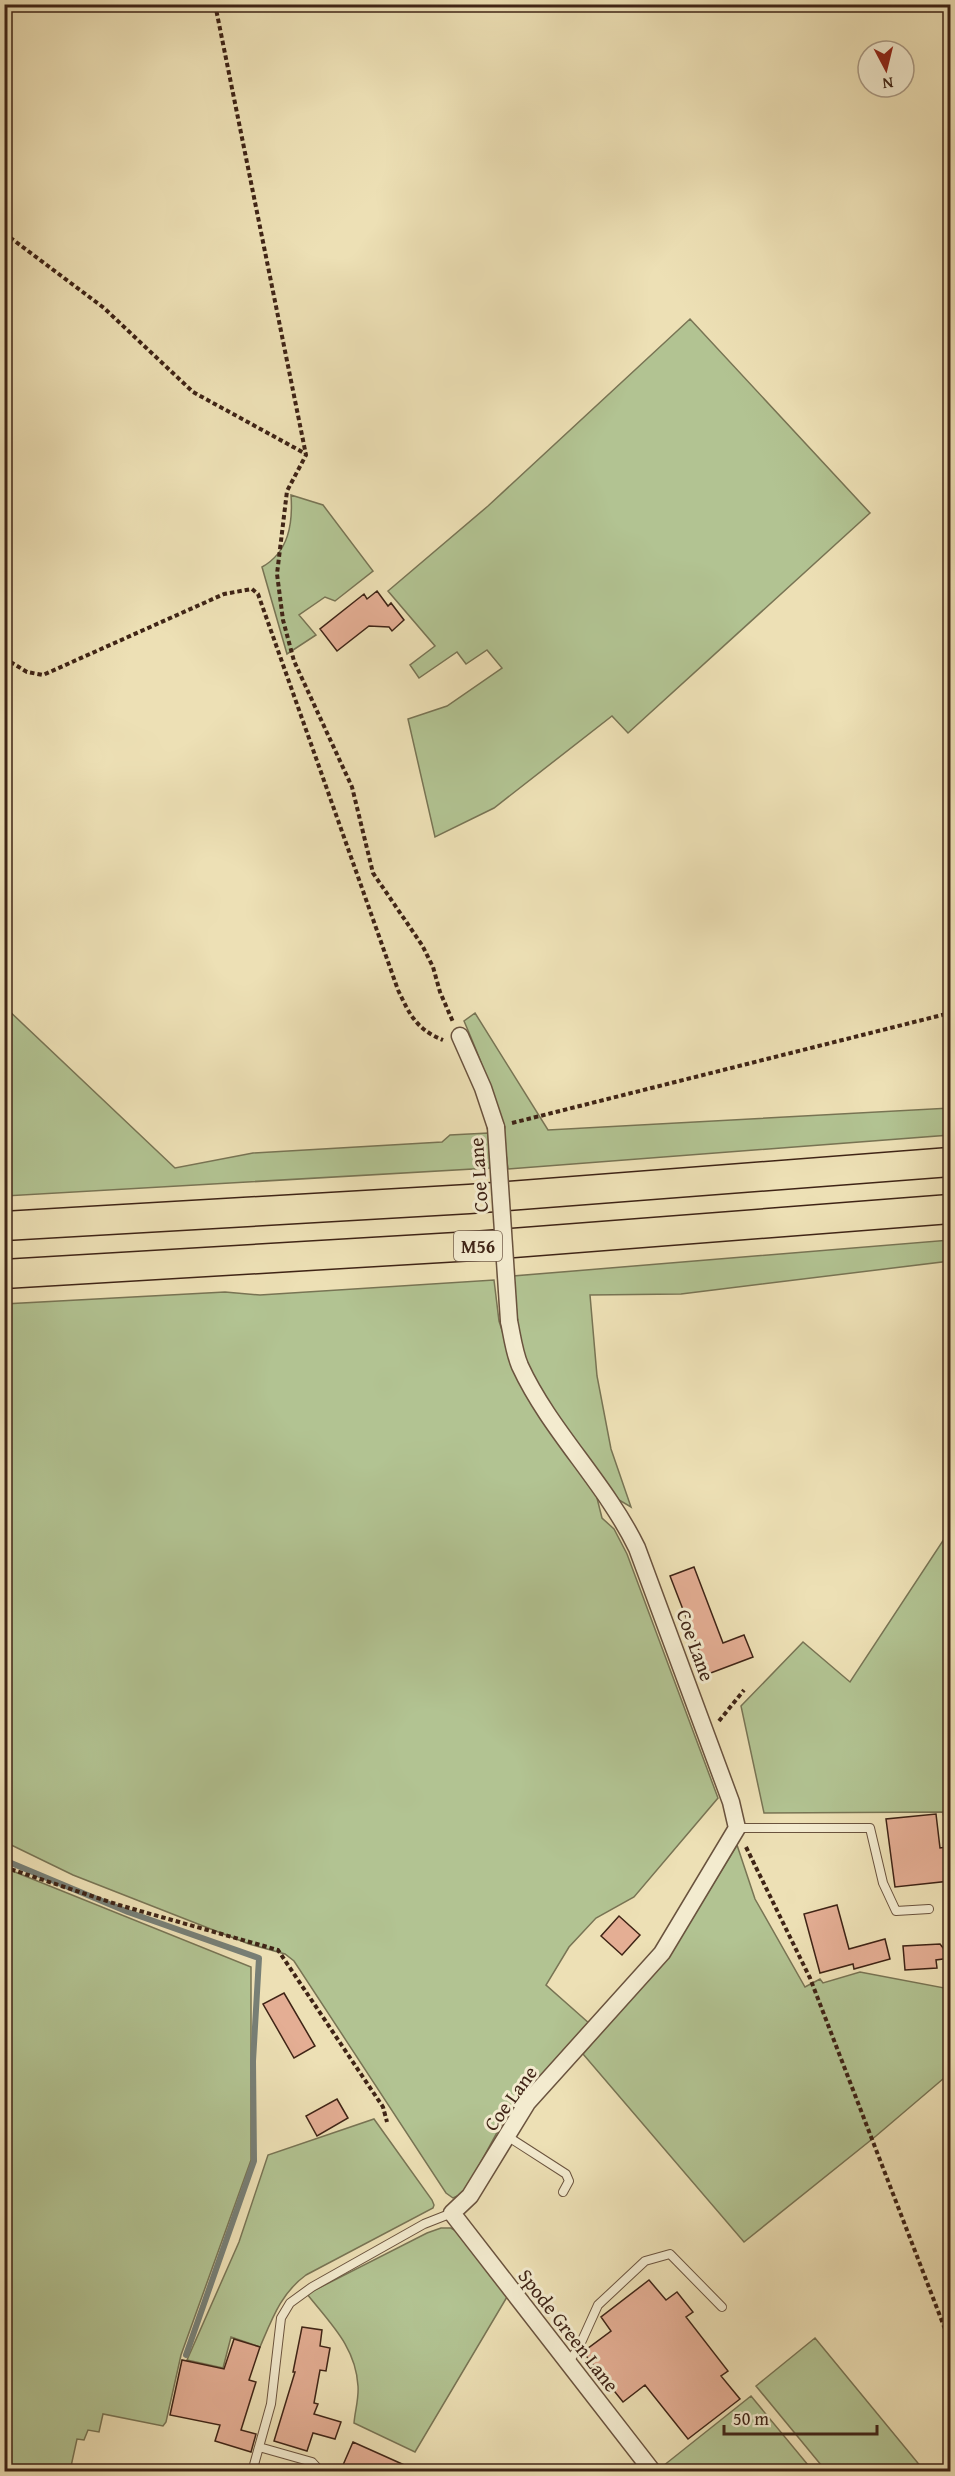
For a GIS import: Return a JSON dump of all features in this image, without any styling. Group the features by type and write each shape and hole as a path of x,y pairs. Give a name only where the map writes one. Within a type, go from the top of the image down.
{"highway":[{"path":"4,1226 469,1199 951,1162"},
{"name":"M56","path":"4,1274 474,1246 951,1209"}],"street":[{"name":"Coe Lane","path":"452,2213 470,2196 527,2103 662,1953 737,1828 731,1802 715,1756 637,1548 623,1520 541,1405 519,1363 509,1321 496,1127 483,1088 461,1038"},
{"name":"Spode Green Lane","path":"452,2213 653,2472"}],"lane":[{"path":"737,1828 870,1828 883,1883 896,1911 929,1909"},
{"path":"507,2136 567,2174 569,2181 563,2192"},
{"path":"252,2472 272,2404 281,2318 290,2303 312,2287 424,2224 452,2213"},
{"path":"567,2364 579,2347 598,2305 645,2261 670,2254 722,2307"},
{"path":"259,2447 312,2462 321,2472"},
{"path":"103,2469 116,2472"}],"path":[{"path":"4,658 27,672 42,675 224,594 252,589 258,594 398,990 411,1017 425,1031 443,1040 461,1038 422,945 373,873 352,787 294,661 283,620 276,574 287,491 306,455 215,4"},
{"path":"4,233 104,308 193,392 306,455"},
{"path":"496,1127 951,1012"},
{"path":"715,1756 719,1746 718,1722 744,1690"},
{"path":"737,1828 810,1978 951,2342"},
{"path":"4,1867 119,1905 278,1950 383,2107 387,2122"}],"green space":[{"path":"690,319 870,513 628,733 612,716 494,808 435,837 408,719 447,706 502,668 487,650 466,664 457,652 419,678 410,665 435,646 388,591 488,506"},
{"path":"291,495 323,505 373,571 335,601 325,597 299,615 316,635 287,654 262,567 271,561 284,545 290,526"},
{"path":"5,1007 175,1168 253,1153 442,1142 450,1135 488,1133 490,1168 5,1196"},
{"path":"475,1013 548,1130 950,1108 950,1135 508,1169 502,1130 492,1094 464,1021"},
{"path":"950,1240 950,1261 681,1294 590,1295 597,1376 611,1449 631,1507 619,1500 545,1402 525,1365 516,1328 513,1276"},
{"path":"494,1280 499,1321 509,1352 595,1490 602,1518 614,1529 627,1554 718,1798 634,1897 596,1918 569,1947 546,1985 590,2024 506,2116 464,2193 453,2198 446,2193 294,1961 285,1954 249,1944 73,1875 5,1842 4,1304 225,1292 260,1295"},
{"path":"950,1530 950,1839 948,1844 943,1812 764,1813 741,1706 803,1642 850,1682"},
{"path":"737,1845 755,1899 805,1987 820,1979 823,1983 860,1972 950,1989 950,2073 744,2242 583,2054 662,1961 690,1922"},
{"path":"5,1868 251,1967 251,2160 181,2355 166,2422 163,2426 103,2414 99,2432 88,2430 84,2440 77,2439 70,2471 5,2471"},
{"path":"374,2119 432,2200 433,2208 306,2275 297,2282 273,2317 260,2347 231,2337 223,2368 187,2360 239,2242 268,2155"},
{"path":"441,2228 451,2228 456,2231 507,2297 415,2452 354,2423 358,2391 352,2359 340,2336 307,2294"},
{"path":"815,2338 922,2468 917,2471 826,2471 756,2386"},
{"path":"751,2396 813,2471 667,2471 663,2466"}],"building":[{"path":"377,591 388,606 391,603 404,620 392,631 389,627 369,626 337,651 320,629 364,594 367,599"},
{"path":"694,1567 723,1643 744,1635 753,1657 708,1674 670,1576"},
{"path":"936,1814 940,1848 946,1847 950,1881 895,1887 886,1819"},
{"path":"837,1905 849,1949 885,1939 890,1959 854,1969 853,1964 820,1973 804,1914"},
{"path":"619,1916 640,1935 622,1955 601,1936"},
{"path":"940,1944 951,1958 936,1960 937,1968 905,1970 903,1946"},
{"path":"284,1993 315,2046 294,2058 263,2004"},
{"path":"337,2099 348,2118 317,2136 306,2116"},
{"path":"649,2280 666,2300 677,2292 693,2312 686,2317 728,2371 721,2376 740,2399 688,2439 645,2385 623,2402 583,2352 611,2331 601,2317"},
{"path":"302,2327 322,2330 320,2346 330,2348 326,2371 320,2370 314,2403 318,2404 314,2414 341,2422 335,2439 313,2433 307,2451 274,2441 295,2372 293,2372"},
{"path":"234,2339 260,2347 249,2380 256,2382 241,2430 256,2434 251,2452 215,2441 220,2425 170,2415 182,2360 224,2369"},
{"path":"353,2442 420,2472 340,2472"}],"waterway":[{"path":"4,1860 128,1912 259,1958 253,2061 254,2161 186,2355"}]}
